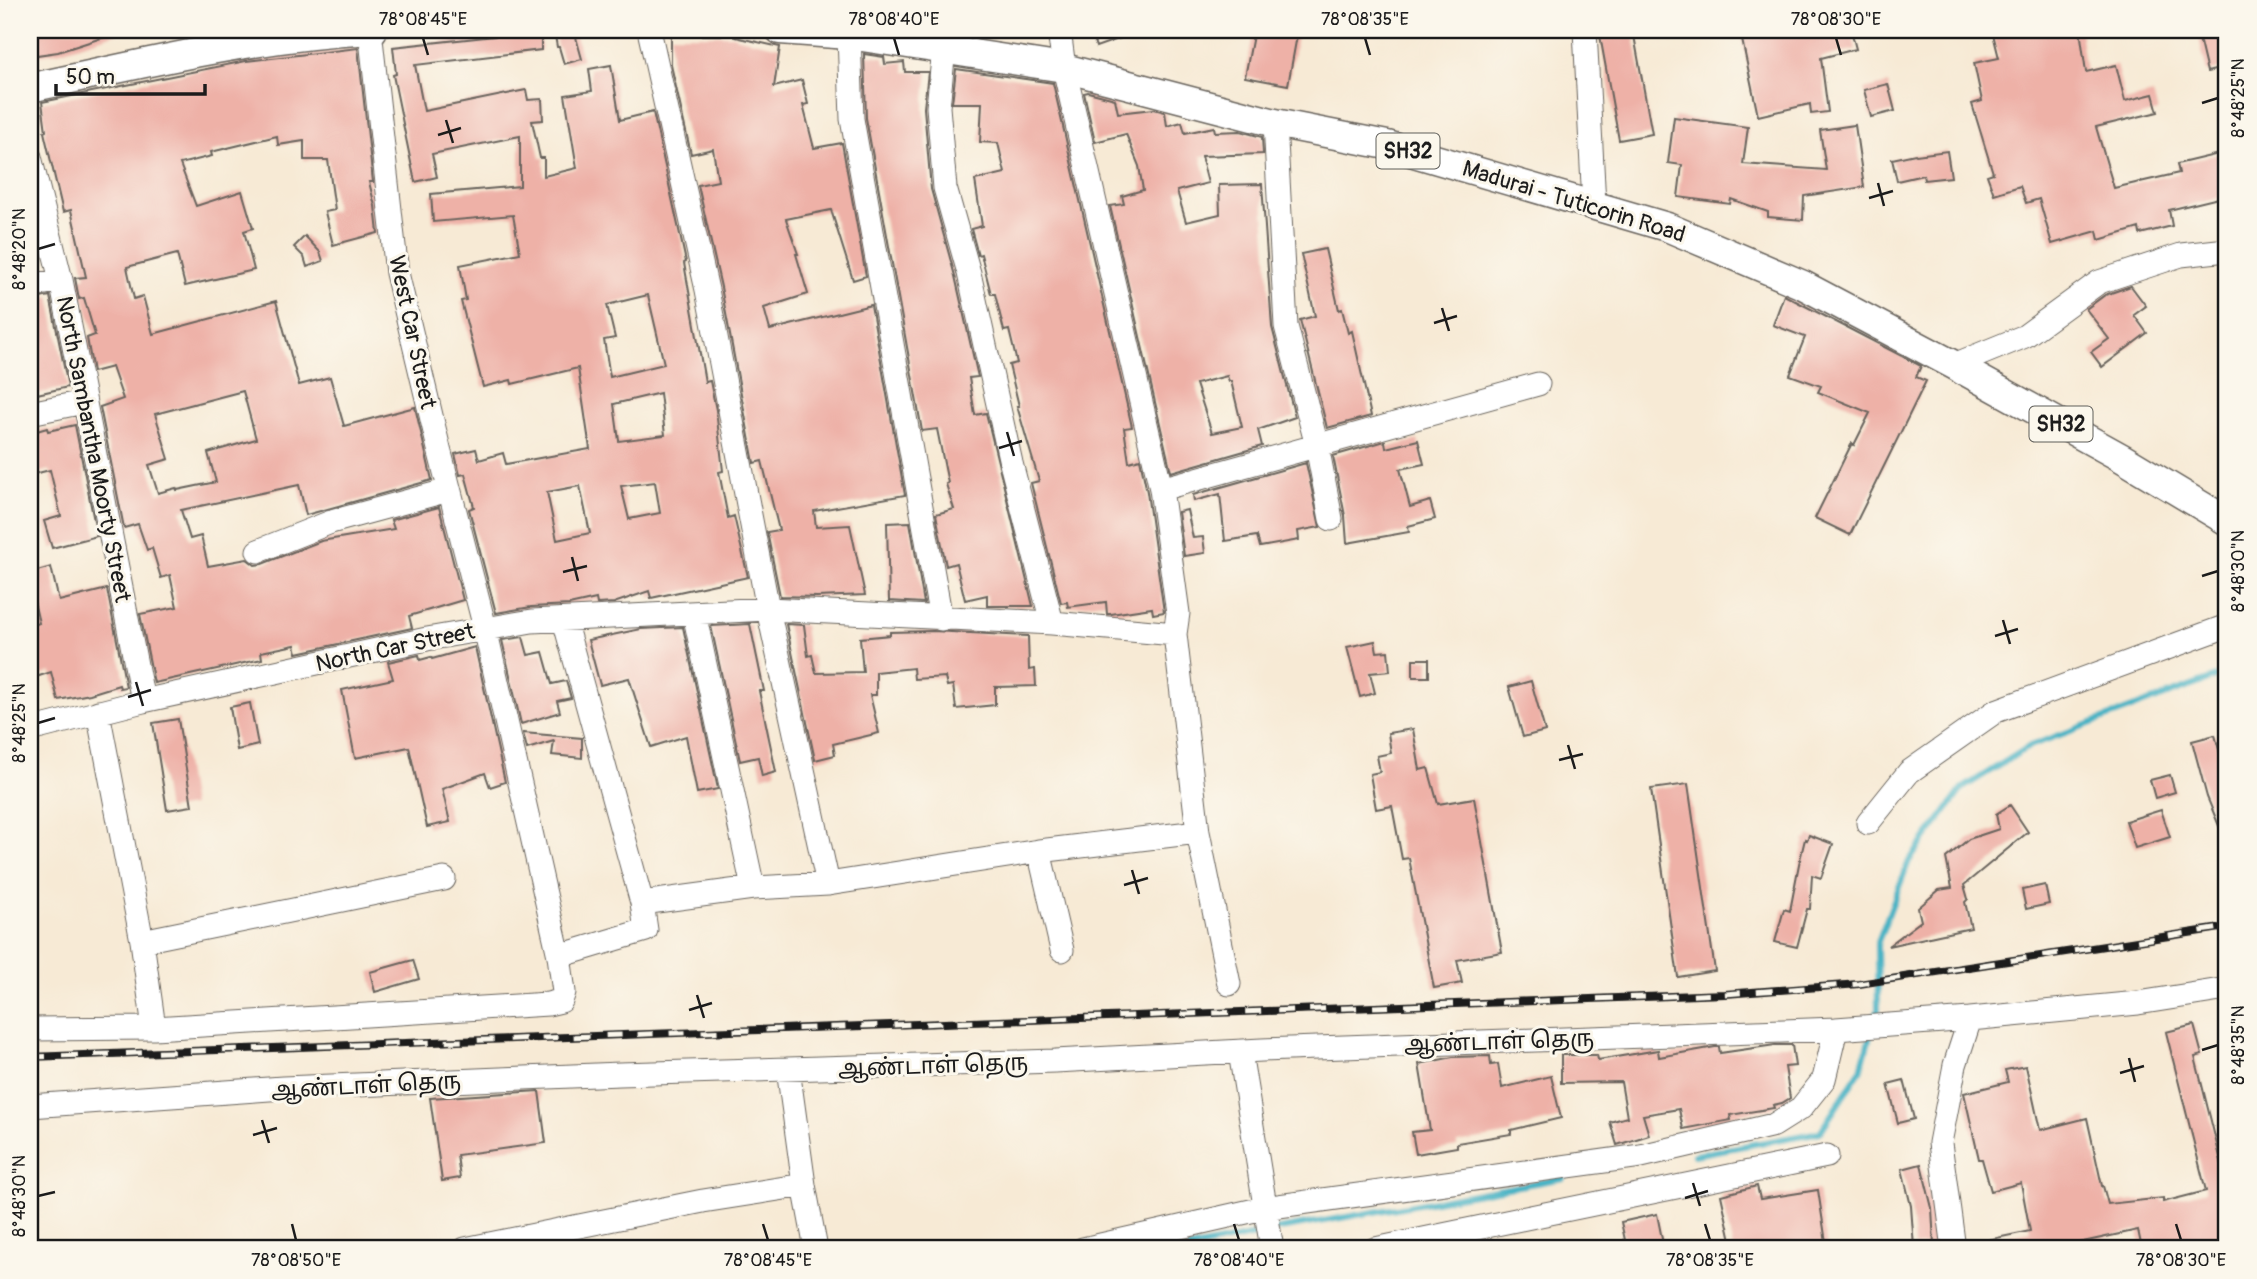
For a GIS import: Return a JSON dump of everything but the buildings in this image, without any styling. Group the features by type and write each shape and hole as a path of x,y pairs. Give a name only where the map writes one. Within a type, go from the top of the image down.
{"main road":[{"path":"30,88 201,50 340,31 371,30"},
{"name":"Madurai - Tuticorin Road","path":"780,30 849,35 1064,68 1275,123 1387,145 1667,227 1803,285 2122,458 2227,521"}],"street":[{"name":"West Car Street","path":"155,1028 548,1003 561,1001 564,992 559,956 485,628 397,273 371,30"},
{"path":"649,30 707,290 768,609 828,884"},
{"path":"1059,30 1064,68 1161,489 1178,613 1175,634 1198,832 1229,984"},
{"path":"1585,30 1594,205"},
{"path":"849,35 852,119 942,619"},
{"path":"944,49 938,107 945,188 970,273 1011,463 1052,624"},
{"path":"1275,123 1286,326 1317,446 1331,519"},
{"name":"North Sambantha Moorty Street","path":"30,157 61,281 143,701"},
{"path":"2227,250 2181,255 2099,282 2025,336 1954,365 1973,386 2227,531"},
{"path":"30,286 61,281"},
{"path":"1161,489 1538,384"},
{"path":"30,413 85,402"},
{"path":"258,551 331,522 449,490"},
{"name":"North Car Street","path":"30,730 143,701 485,628 532,621 768,609 1052,624 1175,634"},
{"path":"694,613 752,888"},
{"path":"559,956 646,930 642,903 564,620"},
{"path":"1868,823 1909,772 1996,711 2227,626"},
{"path":"30,1029 155,1028 142,941 98,712"},
{"path":"642,903 752,888 828,884 1038,851 1198,832"},
{"path":"1038,851 1062,950"},
{"path":"142,941 444,878"},
{"name":"ஆண்டாள் தெரு","path":"30,1107 283,1088 1055,1061 1836,1029 1970,1019 2226,992"},
{"path":"1954,1249 1940,1143 1955,1065 1970,1019"},
{"path":"1083,1249 1265,1214 1641,1156 1774,1125 1801,1108 1824,1079 1836,1029"},
{"path":"1240,1052 1272,1248"},
{"path":"788,1069 816,1249"},
{"path":"1375,1249 1827,1156"},
{"path":"475,1248 703,1201 804,1185"}],"waterway":[{"path":"1874,1022 1878,1010 1877,944 1909,861 1963,788 2030,746 2227,673"},
{"path":"1694,1155 1820,1132 1861,1069 1871,1033"},
{"path":"1274,1230 1563,1178"},
{"path":"1189,1249 1264,1233"}],"railway":[{"path":"30,1057 1725,994 1859,984 2227,927"}]}
